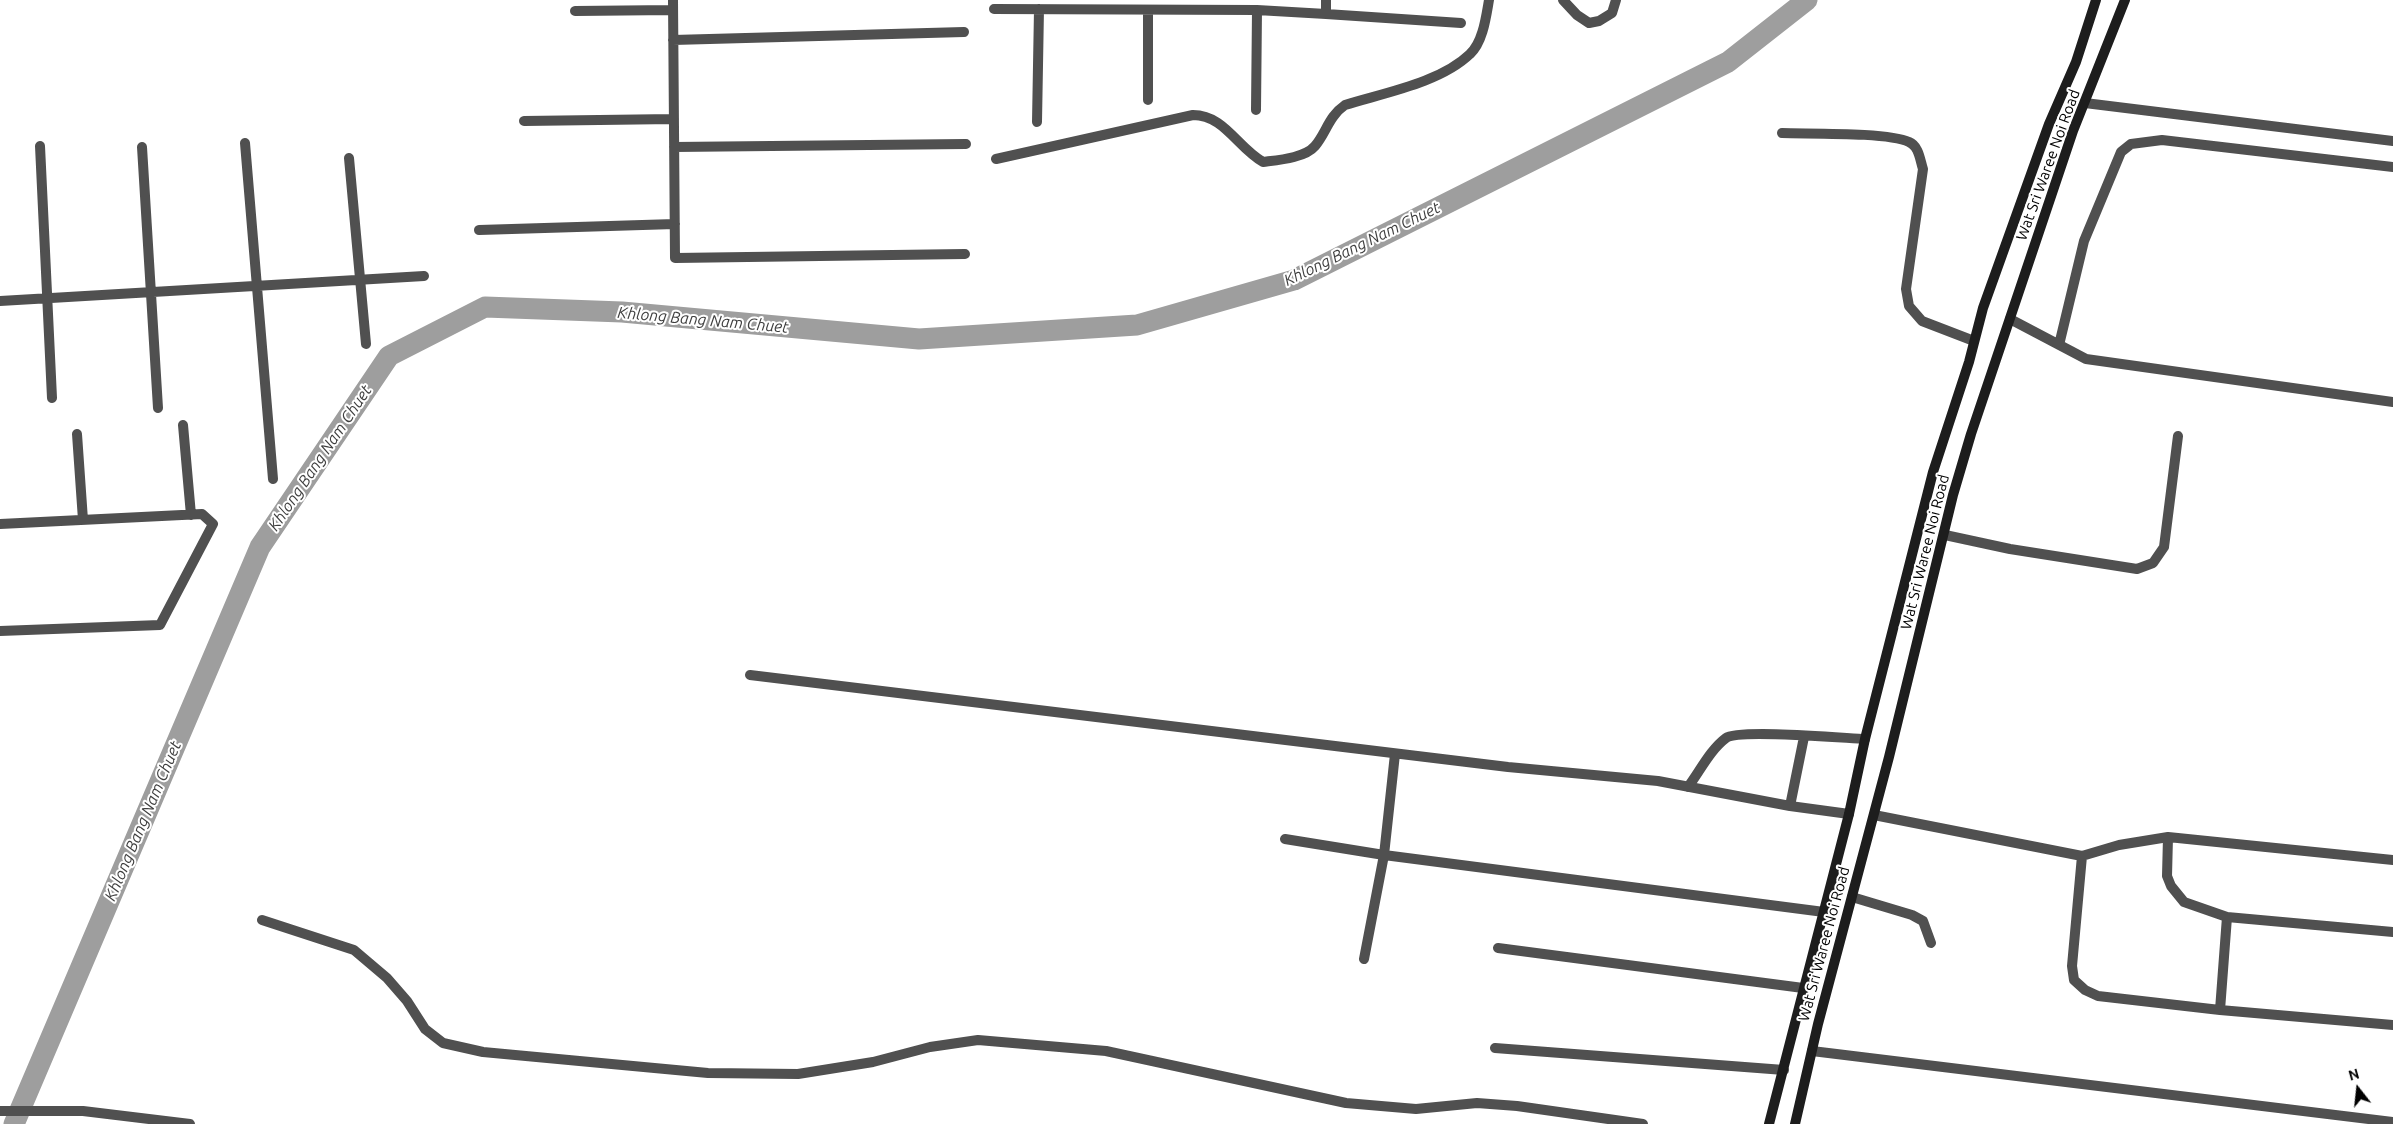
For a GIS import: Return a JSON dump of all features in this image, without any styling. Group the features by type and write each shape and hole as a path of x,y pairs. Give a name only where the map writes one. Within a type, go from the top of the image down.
{"main road":[{"name":"Wat Sri Waree Noi Road","path":"1795,1124 1971,434 2073,131 2125,0"},
{"name":"Wat Sri Waree Noi Road","path":"1769,1124 1849,814 1865,739 1933,472 1987,299 2049,124 2076,62 2094,4"}],"street":[{"path":"1326,0 1326,14"},
{"path":"996,159 1193,115 1204,115 1214,118 1253,156 1263,162 1308,152 1316,146 1337,111 1344,105 1443,73 1471,54 1485,24 1489,0"},
{"path":"1563,0 1577,15 1589,23 1600,21 1612,13 1616,0"},
{"path":"575,11 673,5 675,258 965,254"},
{"path":"994,9 1257,10 1461,23"},
{"path":"1037,122 1039,10"},
{"path":"1148,10 1148,100"},
{"path":"1256,110 1257,10"},
{"path":"673,40 964,32"},
{"path":"2085,103 2393,141"},
{"path":"524,121 674,119"},
{"path":"1782,133 1889,137 1911,142 1918,151 1923,169 1906,289 1909,306 1922,322 1974,341"},
{"path":"2059,345 2084,241 2121,152 2131,144 2162,140 2393,167"},
{"path":"245,143 273,479"},
{"path":"674,147 966,144"},
{"path":"40,146 52,398"},
{"path":"142,147 158,408"},
{"path":"349,158 366,344"},
{"path":"479,230 675,224"},
{"path":"0,301 424,276"},
{"path":"2010,319 2086,358 2393,402"},
{"path":"183,426 191,515"},
{"path":"77,434 83,520"},
{"path":"1945,535 2010,549 2137,570 2153,562 2164,547 2178,436"},
{"path":"0,524 202,514 213,524 160,624 0,631"},
{"path":"750,675 1508,768 1658,781 1790,806 1849,814"},
{"path":"1688,787 1727,736 1748,732 1804,737 1865,739"},
{"path":"1790,806 1804,737"},
{"path":"1364,959 1384,855 1395,754"},
{"path":"1874,815 2082,856 2119,845 2168,837 2393,860"},
{"path":"2168,837 2167,876 2170,886 2184,902 2227,917 2393,932"},
{"path":"1285,839 1384,855 1824,912"},
{"path":"2082,856 2072,966 2074,980 2085,990 2098,996 2220,1010 2393,1025"},
{"path":"1852,897 1912,915 1923,921 1931,943"},
{"path":"2220,1010 2227,917"},
{"path":"262,920 354,950 387,978 407,1001 425,1029 443,1043 483,1052 708,1073 798,1074 873,1062 930,1047 978,1040 1106,1051 1346,1103 1416,1109 1477,1103 1517,1106 1643,1124"},
{"path":"1498,948 1803,988"},
{"path":"1494,1048 1784,1070"},
{"path":"1812,1052 2393,1122"},
{"path":"0,1112 82,1111 190,1124"}],"waterway":[{"name":"Khlong Bang Nam Chuet","path":"14,1124 260,547 389,356 485,307 622,312 919,339 1137,325 1294,280 1728,62 1807,0"}]}
